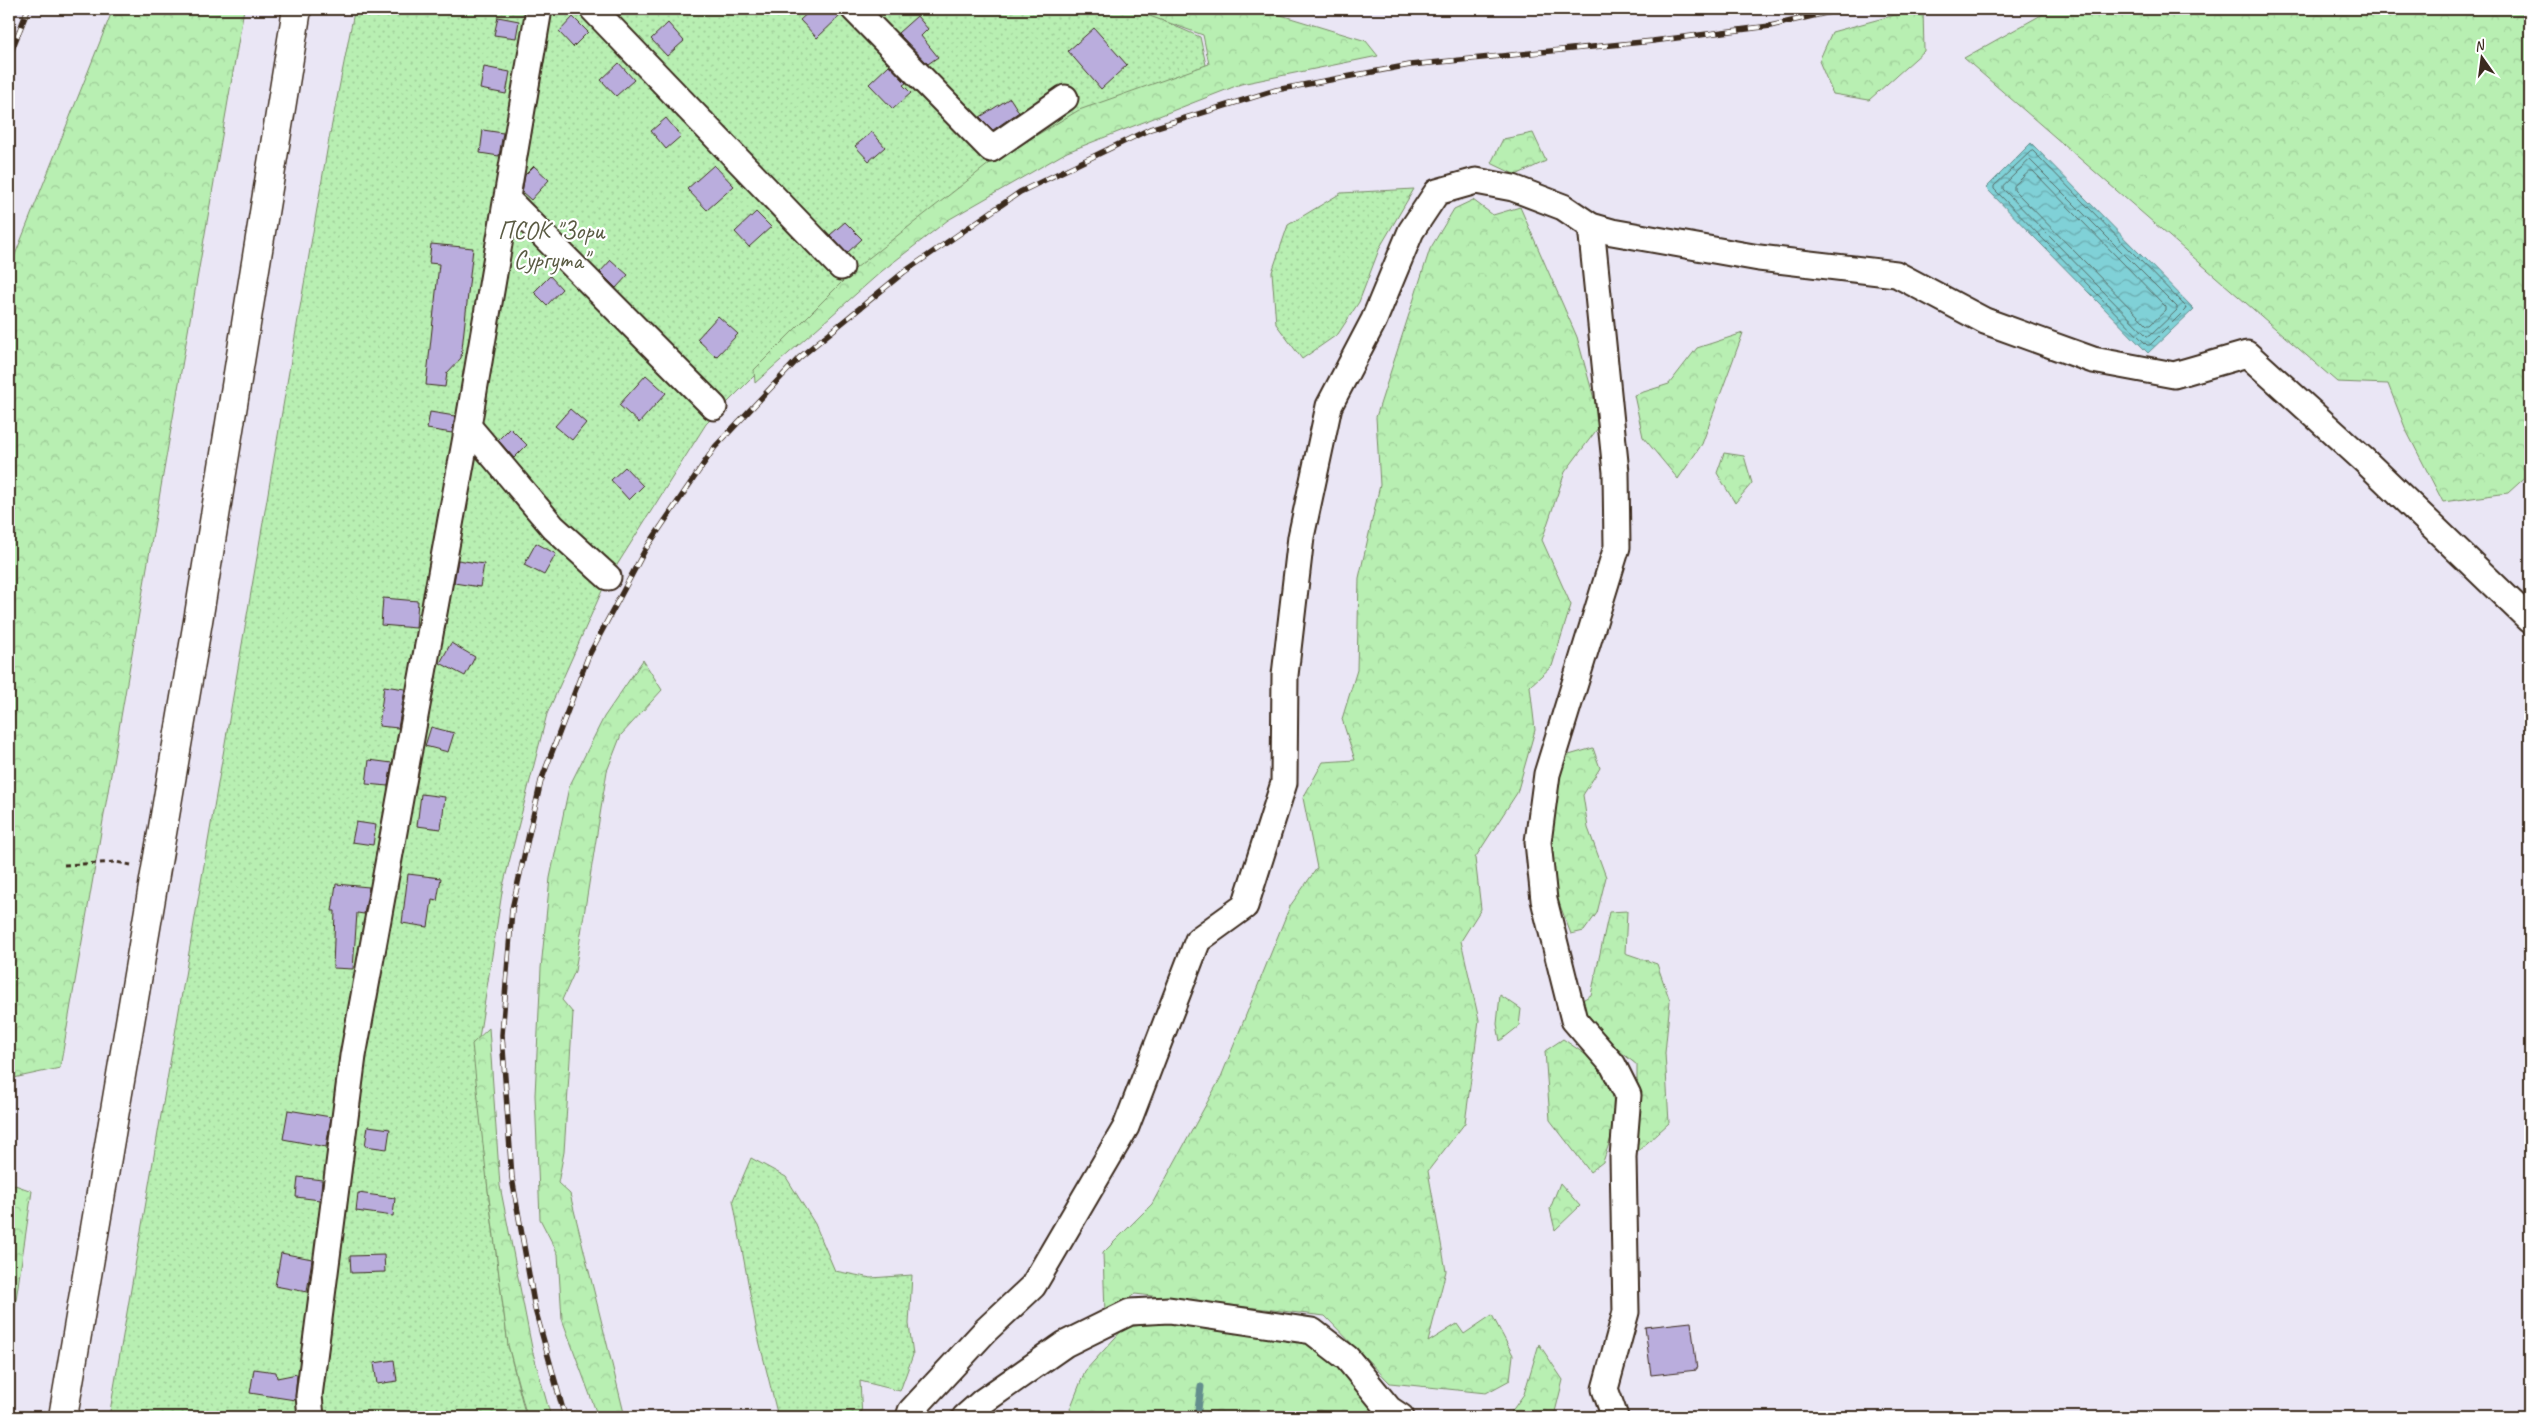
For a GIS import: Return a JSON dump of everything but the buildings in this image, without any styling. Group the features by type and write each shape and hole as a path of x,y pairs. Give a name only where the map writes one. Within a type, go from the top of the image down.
{"main road":[{"path":"63,1417 156,868 297,9"}],"street":[{"path":"311,1417 310,1396 353,1056 468,426 539,9"},
{"path":"593,9 841,268"},
{"path":"854,9 991,149 1064,98"},
{"path":"909,1417 911,1411 986,1330 1033,1286 1126,1126 1198,940 1245,906 1284,783 1285,675 1301,537 1329,406 1374,320 1411,231 1437,192 1476,181 1512,188 1563,207 1591,226 1612,232 1759,258 1896,274 1985,321 2093,360 2174,376 2247,354 2365,461 2530,620"},
{"path":"507,199 714,407"},
{"path":"1591,226 1616,472 1617,546 1548,774 1538,842 1544,900 1574,1020 1613,1065 1628,1095 1623,1157 1626,1312 1605,1389 1615,1417"},
{"path":"468,426 553,527 608,577"},
{"path":"965,1417 982,1402 1065,1344 1130,1312 1169,1310 1312,1331 1348,1358 1389,1409 1402,1417"}],"path":[{"path":"64,865 116,862 156,868"}],"green space":[{"path":"113,9 244,9 60,1068 9,1079 9,270"},
{"name":"ПСОК \"Зори Сургута\"","path":"369,9 1136,9 1200,37 1206,65 874,256 706,424 605,584 547,714 503,886 476,1057 488,1190 508,1345 526,1417 109,1417 329,139 354,12 368,14"},
{"path":"1130,9 1261,9 1366,41 1378,56 1241,84 1067,152 948,220 882,271 755,383 754,370 856,268 990,163 1079,110 1209,64 1203,35"},
{"path":"1535,9 1646,9 1543,12"},
{"path":"1923,9 1924,51 1869,100 1833,94 1819,61 1832,32"},
{"path":"2052,9 2530,9 2530,473 2508,493 2443,502 2406,430 2388,384 2337,382 1964,58"},
{"path":"1533,133 1546,161 1516,175 1491,163 1503,139"},
{"path":"1414,189 1380,247 1359,302 1338,334 1302,359 1276,324 1272,272 1288,225 1341,193"},
{"path":"1473,200 1493,215 1520,207 1577,337 1601,424 1565,472 1542,540 1571,605 1552,666 1530,686 1535,730 1517,793 1475,858 1481,909 1461,941 1479,1020 1465,1123 1428,1171 1446,1271 1428,1342 1457,1324 1464,1334 1492,1315 1513,1355 1510,1380 1486,1393 1390,1383 1325,1316 1135,1294 1105,1313 1103,1253 1152,1204 1221,1077 1290,906 1317,868 1303,798 1323,762 1355,760 1342,719 1357,670 1359,578 1380,485 1376,417 1430,249 1454,209"},
{"path":"1743,333 1702,444 1678,479 1643,437 1634,395 1669,384 1697,348"},
{"path":"1724,453 1744,456 1752,483 1735,503 1717,473"},
{"path":"643,660 662,690 621,735 607,771 575,971 562,1000 573,1013 564,1152 558,1183 570,1194 625,1417 598,1417 562,1319 558,1254 540,1219 535,1095 541,968 550,878 569,787 604,717"},
{"path":"1593,748 1600,768 1583,795 1588,828 1606,877 1597,913 1584,931 1571,934 1553,887 1549,831 1562,757"},
{"path":"1627,911 1625,953 1657,964 1670,1001 1665,1053 1669,1123 1637,1152 1637,1065 1597,1033 1579,1002 1591,995 1609,912"},
{"path":"1500,995 1521,1009 1519,1026 1500,1041 1497,1024"},
{"path":"489,1028 500,1186 533,1353 551,1417 527,1417 508,1345 472,1044"},
{"path":"1563,1039 1592,1059 1611,1088 1617,1119 1603,1162 1590,1172 1550,1120 1545,1051"},
{"path":"751,1158 786,1177 815,1224 835,1271 871,1278 912,1275 909,1324 913,1355 900,1391 860,1381 862,1417 778,1417 757,1332 733,1200"},
{"path":"1560,1183 1580,1206 1555,1230 1550,1209"},
{"path":"15,1185 32,1191 9,1347 9,1189"},
{"path":"1164,1321 1305,1340 1350,1373 1379,1417 1074,1417 1070,1409 1085,1371 1124,1328"},
{"path":"1539,1344 1563,1380 1555,1412 1548,1417 1512,1417 1509,1415 1524,1394"}],"water":[{"path":"2031,143 2194,309 2148,353 1986,188"}],"waterway":[{"path":"1197,1417 1201,1387"}],"railway":[{"path":"9,57 28,9"},
{"path":"565,1417 535,1309 512,1178 502,1035 512,909 541,781 588,657 645,550 715,447 799,358 904,272 1020,192 1150,129 1276,90 1410,65 1653,41 1770,26 1843,9"}]}
